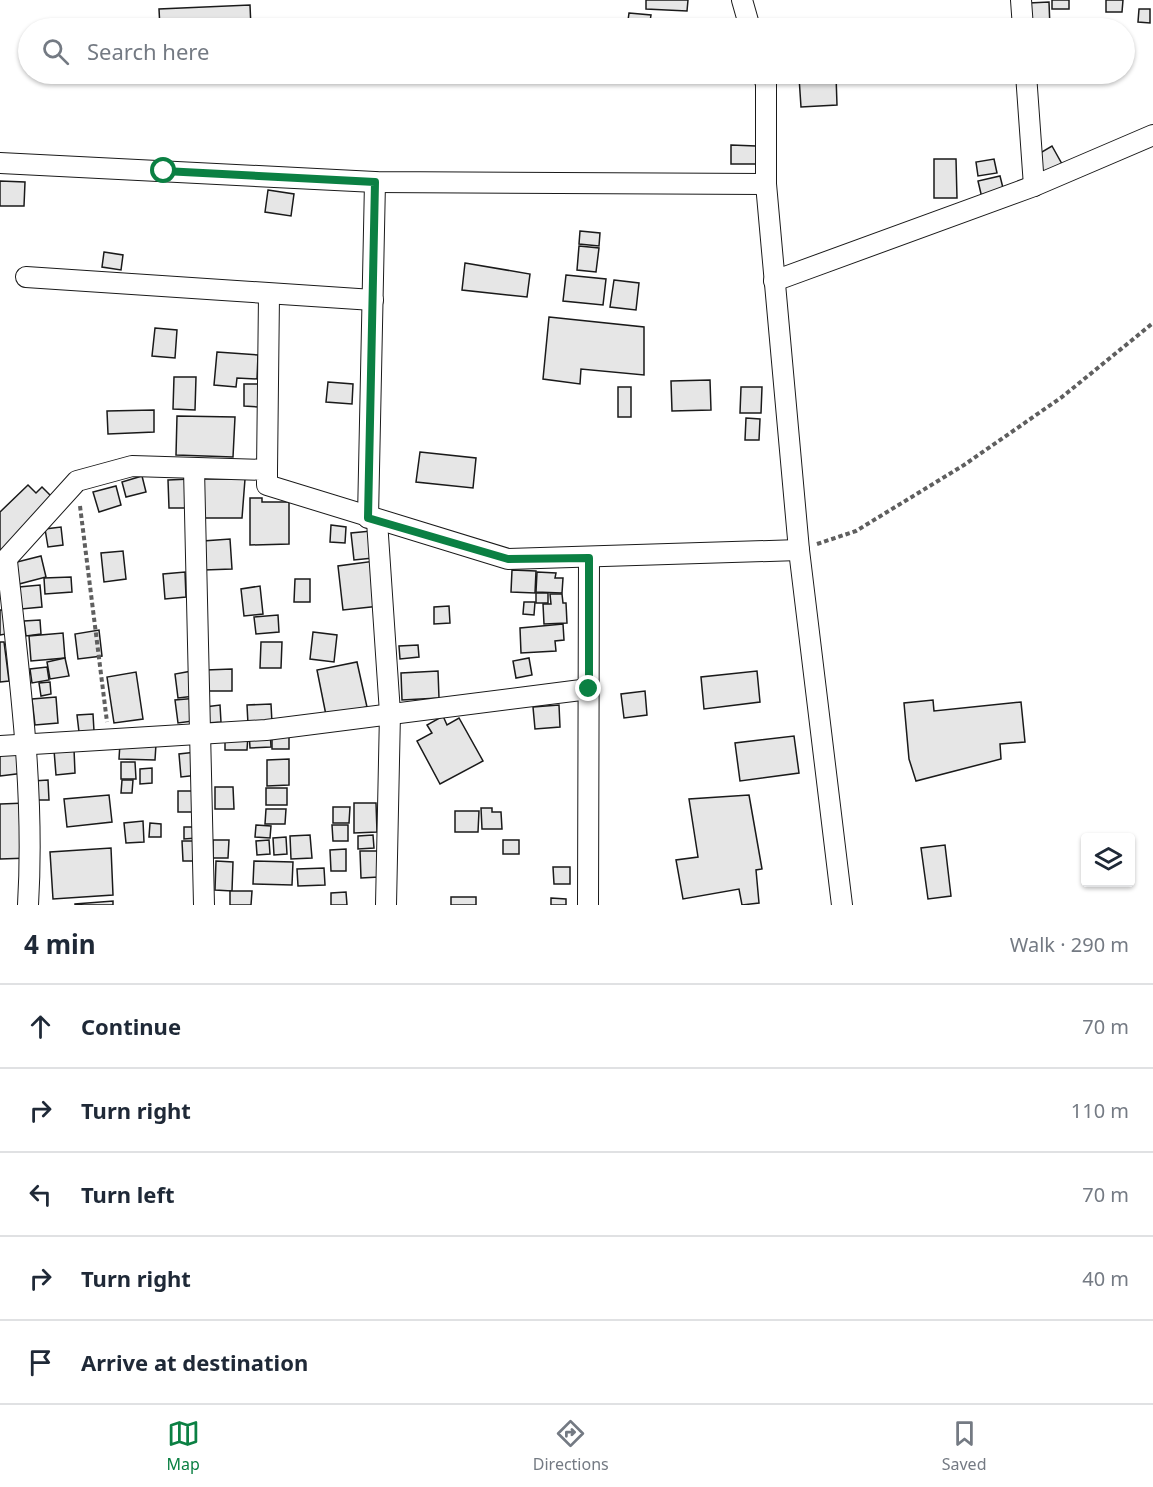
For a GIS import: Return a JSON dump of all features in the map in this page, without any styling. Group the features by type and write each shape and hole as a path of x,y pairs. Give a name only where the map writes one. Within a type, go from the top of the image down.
{"street":[{"path":"742,0 747,18"},
{"path":"1021,0 1022,18"},
{"path":"766,84 766,184 774,281 799,550 842,905"},
{"path":"1027,84 1034,186"},
{"path":"774,281 1034,186 1153,135"},
{"path":"0,163 375,182 766,184"},
{"path":"375,182 373,519 390,713 386,905"},
{"path":"26,277 269,295 373,300"},
{"path":"269,295 267,485 508,559 799,550"},
{"path":"28,905 31,856 26,742 4,563 77,481 132,466 267,470"},
{"path":"194,469 202,734 204,905"},
{"path":"588,905 589,558"},
{"path":"0,746 26,742 109,741 266,730 589,689"}],"path":[{"path":"799,550 856,531 964,465 1062,397 1153,323"},
{"path":"77,481 109,741"}],"building":[{"path":"646,0 688,0 687,11 646,9"},
{"path":"1052,0 1069,0 1069,9 1052,9"},
{"path":"1106,0 1123,0 1122,12 1106,12"},
{"path":"1049,2 1050,18 1030,18 1029,3"},
{"path":"250,5 251,18 159,18 159,9"},
{"path":"1139,9 1150,9 1150,23 1138,22"},
{"path":"629,13 651,15 651,18 628,18"},
{"path":"799,84 836,84 837,105 801,107"},
{"path":"731,145 756,146 756,164 731,164"},
{"path":"1052,146 1062,164 1044,174 1035,156"},
{"path":"934,159 956,159 957,198 934,198"},
{"path":"994,159 997,173 978,176 976,162"},
{"path":"1000,176 1004,192 982,198 978,181"},
{"path":"0,181 25,182 24,206 0,206"},
{"path":"268,190 294,194 291,216 265,212"},
{"path":"580,231 600,233 599,246 579,244"},
{"path":"579,246 599,248 596,272 577,270"},
{"path":"104,252 123,255 121,270 102,267"},
{"path":"465,263 530,274 527,297 462,290"},
{"path":"566,275 606,279 603,305 563,301"},
{"path":"614,280 639,283 636,310 610,307"},
{"path":"549,317 644,327 644,375 581,369 580,384 543,379"},
{"path":"155,328 177,330 175,358 152,356"},
{"path":"217,352 258,355 257,379 237,378 236,387 214,385"},
{"path":"174,377 196,377 195,410 173,409"},
{"path":"710,380 711,410 672,411 671,381"},
{"path":"328,382 353,384 352,404 326,402"},
{"path":"244,384 259,384 258,407 244,406"},
{"path":"618,387 631,387 631,417 618,417"},
{"path":"741,387 762,387 761,413 740,413"},
{"path":"154,410 154,432 108,434 107,411"},
{"path":"177,416 235,417 233,457 176,455"},
{"path":"746,418 760,419 759,440 745,440"},
{"path":"420,452 476,458 473,488 416,482"},
{"path":"142,476 146,492 126,497 122,482"},
{"path":"191,479 192,508 169,508 168,480"},
{"path":"203,479 245,479 242,518 202,518"},
{"path":"28,485 36,493 42,487 52,497 0,553 0,512"},
{"path":"116,486 121,505 99,512 93,492"},
{"path":"250,498 262,498 262,502 289,502 289,544 250,545"},
{"path":"331,525 346,527 345,543 330,542"},
{"path":"61,527 63,545 48,547 45,529"},
{"path":"371,531 373,558 354,560 351,533"},
{"path":"230,539 232,569 204,570 203,541"},
{"path":"123,551 126,579 104,582 101,553"},
{"path":"41,556 46,577 19,584 13,563"},
{"path":"375,561 380,606 343,610 338,566"},
{"path":"512,570 536,571 535,593 511,592"},
{"path":"185,572 186,597 165,599 163,574"},
{"path":"537,572 556,573 555,578 563,578 562,593 536,592"},
{"path":"71,577 72,592 45,594 44,578"},
{"path":"295,579 310,579 310,602 294,602"},
{"path":"40,585 42,607 21,609 19,587"},
{"path":"260,586 263,614 244,616 241,589"},
{"path":"536,593 548,593 548,603 536,603"},
{"path":"550,594 562,594 563,603 566,603 567,623 544,624 543,604 551,604"},
{"path":"524,602 535,602 534,615 523,614"},
{"path":"449,606 450,623 434,624 434,607"},
{"path":"0,610 3,610 6,634 0,635"},
{"path":"278,615 279,632 256,634 254,617"},
{"path":"40,620 41,634 26,636 24,621"},
{"path":"563,624 564,640 555,641 556,651 521,653 520,628"},
{"path":"99,630 102,656 78,659 75,634"},
{"path":"313,632 337,635 334,662 310,659"},
{"path":"63,633 65,658 31,661 29,636"},
{"path":"0,642 4,642 9,681 0,682"},
{"path":"261,642 282,642 281,668 260,668"},
{"path":"418,645 419,657 400,659 399,646"},
{"path":"65,658 69,676 50,679 47,662"},
{"path":"529,658 532,675 516,678 513,661"},
{"path":"357,662 367,707 326,715 317,670"},
{"path":"47,667 49,680 32,683 30,669"},
{"path":"232,669 232,691 206,691 206,670"},
{"path":"192,671 195,696 178,698 175,674"},
{"path":"438,671 439,698 402,700 401,673"},
{"path":"757,671 760,702 704,709 701,677"},
{"path":"136,672 143,719 114,723 107,677"},
{"path":"50,682 51,694 41,696 39,683"},
{"path":"645,691 647,715 624,718 621,694"},
{"path":"56,697 58,723 35,725 32,699"},
{"path":"198,698 200,720 178,723 175,700"},
{"path":"933,700 934,711 1021,702 1025,742 1000,744 1001,759 916,781 909,759 904,703"},
{"path":"271,704 272,723 248,724 247,705"},
{"path":"220,705 221,722 207,723 205,707"},
{"path":"559,705 560,727 535,729 533,707"},
{"path":"93,714 94,731 79,732 77,715"},
{"path":"443,716 447,725 459,718 483,761 440,784 417,741 432,733 427,725"},
{"path":"270,730 271,747 250,748 249,732"},
{"path":"272,731 289,731 289,749 272,749"},
{"path":"225,735 248,735 247,750 225,750"},
{"path":"794,736 799,773 740,781 735,743"},
{"path":"120,743 156,744 155,760 119,759"},
{"path":"20,746 24,773 0,776 0,749"},
{"path":"74,749 75,773 56,775 54,750"},
{"path":"196,752 198,775 181,777 179,754"},
{"path":"289,759 289,785 267,786 267,760"},
{"path":"121,762 135,762 136,779 121,779"},
{"path":"152,768 152,783 140,784 140,769"},
{"path":"48,780 49,800 34,800 33,781"},
{"path":"122,780 133,780 132,793 121,793"},
{"path":"215,787 233,787 234,809 215,809"},
{"path":"266,788 287,788 287,805 266,805"},
{"path":"178,791 199,791 199,812 178,812"},
{"path":"109,795 112,822 67,827 64,799"},
{"path":"749,795 762,869 756,870 759,903 742,905 739,889 683,899 676,860 698,857 689,799"},
{"path":"26,803 29,858 0,859 0,804"},
{"path":"354,803 376,803 377,832 354,833"},
{"path":"333,807 350,807 349,823 333,823"},
{"path":"481,808 492,808 492,812 501,812 502,829 482,829"},
{"path":"266,809 286,809 285,824 265,824"},
{"path":"455,811 479,811 478,832 455,832"},
{"path":"143,821 144,842 126,843 124,823"},
{"path":"150,823 161,824 161,837 149,837"},
{"path":"256,825 271,826 270,838 255,837"},
{"path":"332,825 348,825 348,841 333,841"},
{"path":"184,827 197,827 197,838 184,839"},
{"path":"310,835 312,858 291,859 290,836"},
{"path":"373,835 374,848 358,849 358,836"},
{"path":"286,837 287,854 274,855 273,838"},
{"path":"213,840 229,840 228,858 213,858"},
{"path":"269,840 270,854 257,855 256,841"},
{"path":"503,840 519,840 519,854 503,854"},
{"path":"182,841 197,841 198,861 183,861"},
{"path":"945,845 951,896 928,899 921,848"},
{"path":"111,848 113,895 53,899 50,852"},
{"path":"346,849 346,871 331,871 330,850"},
{"path":"360,851 379,851 379,877 361,878"},
{"path":"216,861 233,862 232,891 215,890"},
{"path":"254,861 293,862 292,885 253,884"},
{"path":"553,867 570,867 570,884 554,884"},
{"path":"324,868 325,885 298,886 297,869"},
{"path":"230,891 252,891 251,905 230,905"},
{"path":"346,892 347,905 331,905 331,893"},
{"path":"451,897 476,897 476,905 451,905"},
{"path":"551,898 566,899 566,905 551,905"},
{"path":"113,901 113,905 75,905 75,904"}],"route":[{"path":"164,171 375,182 368,518 508,559 589,558 589,689"}]}
